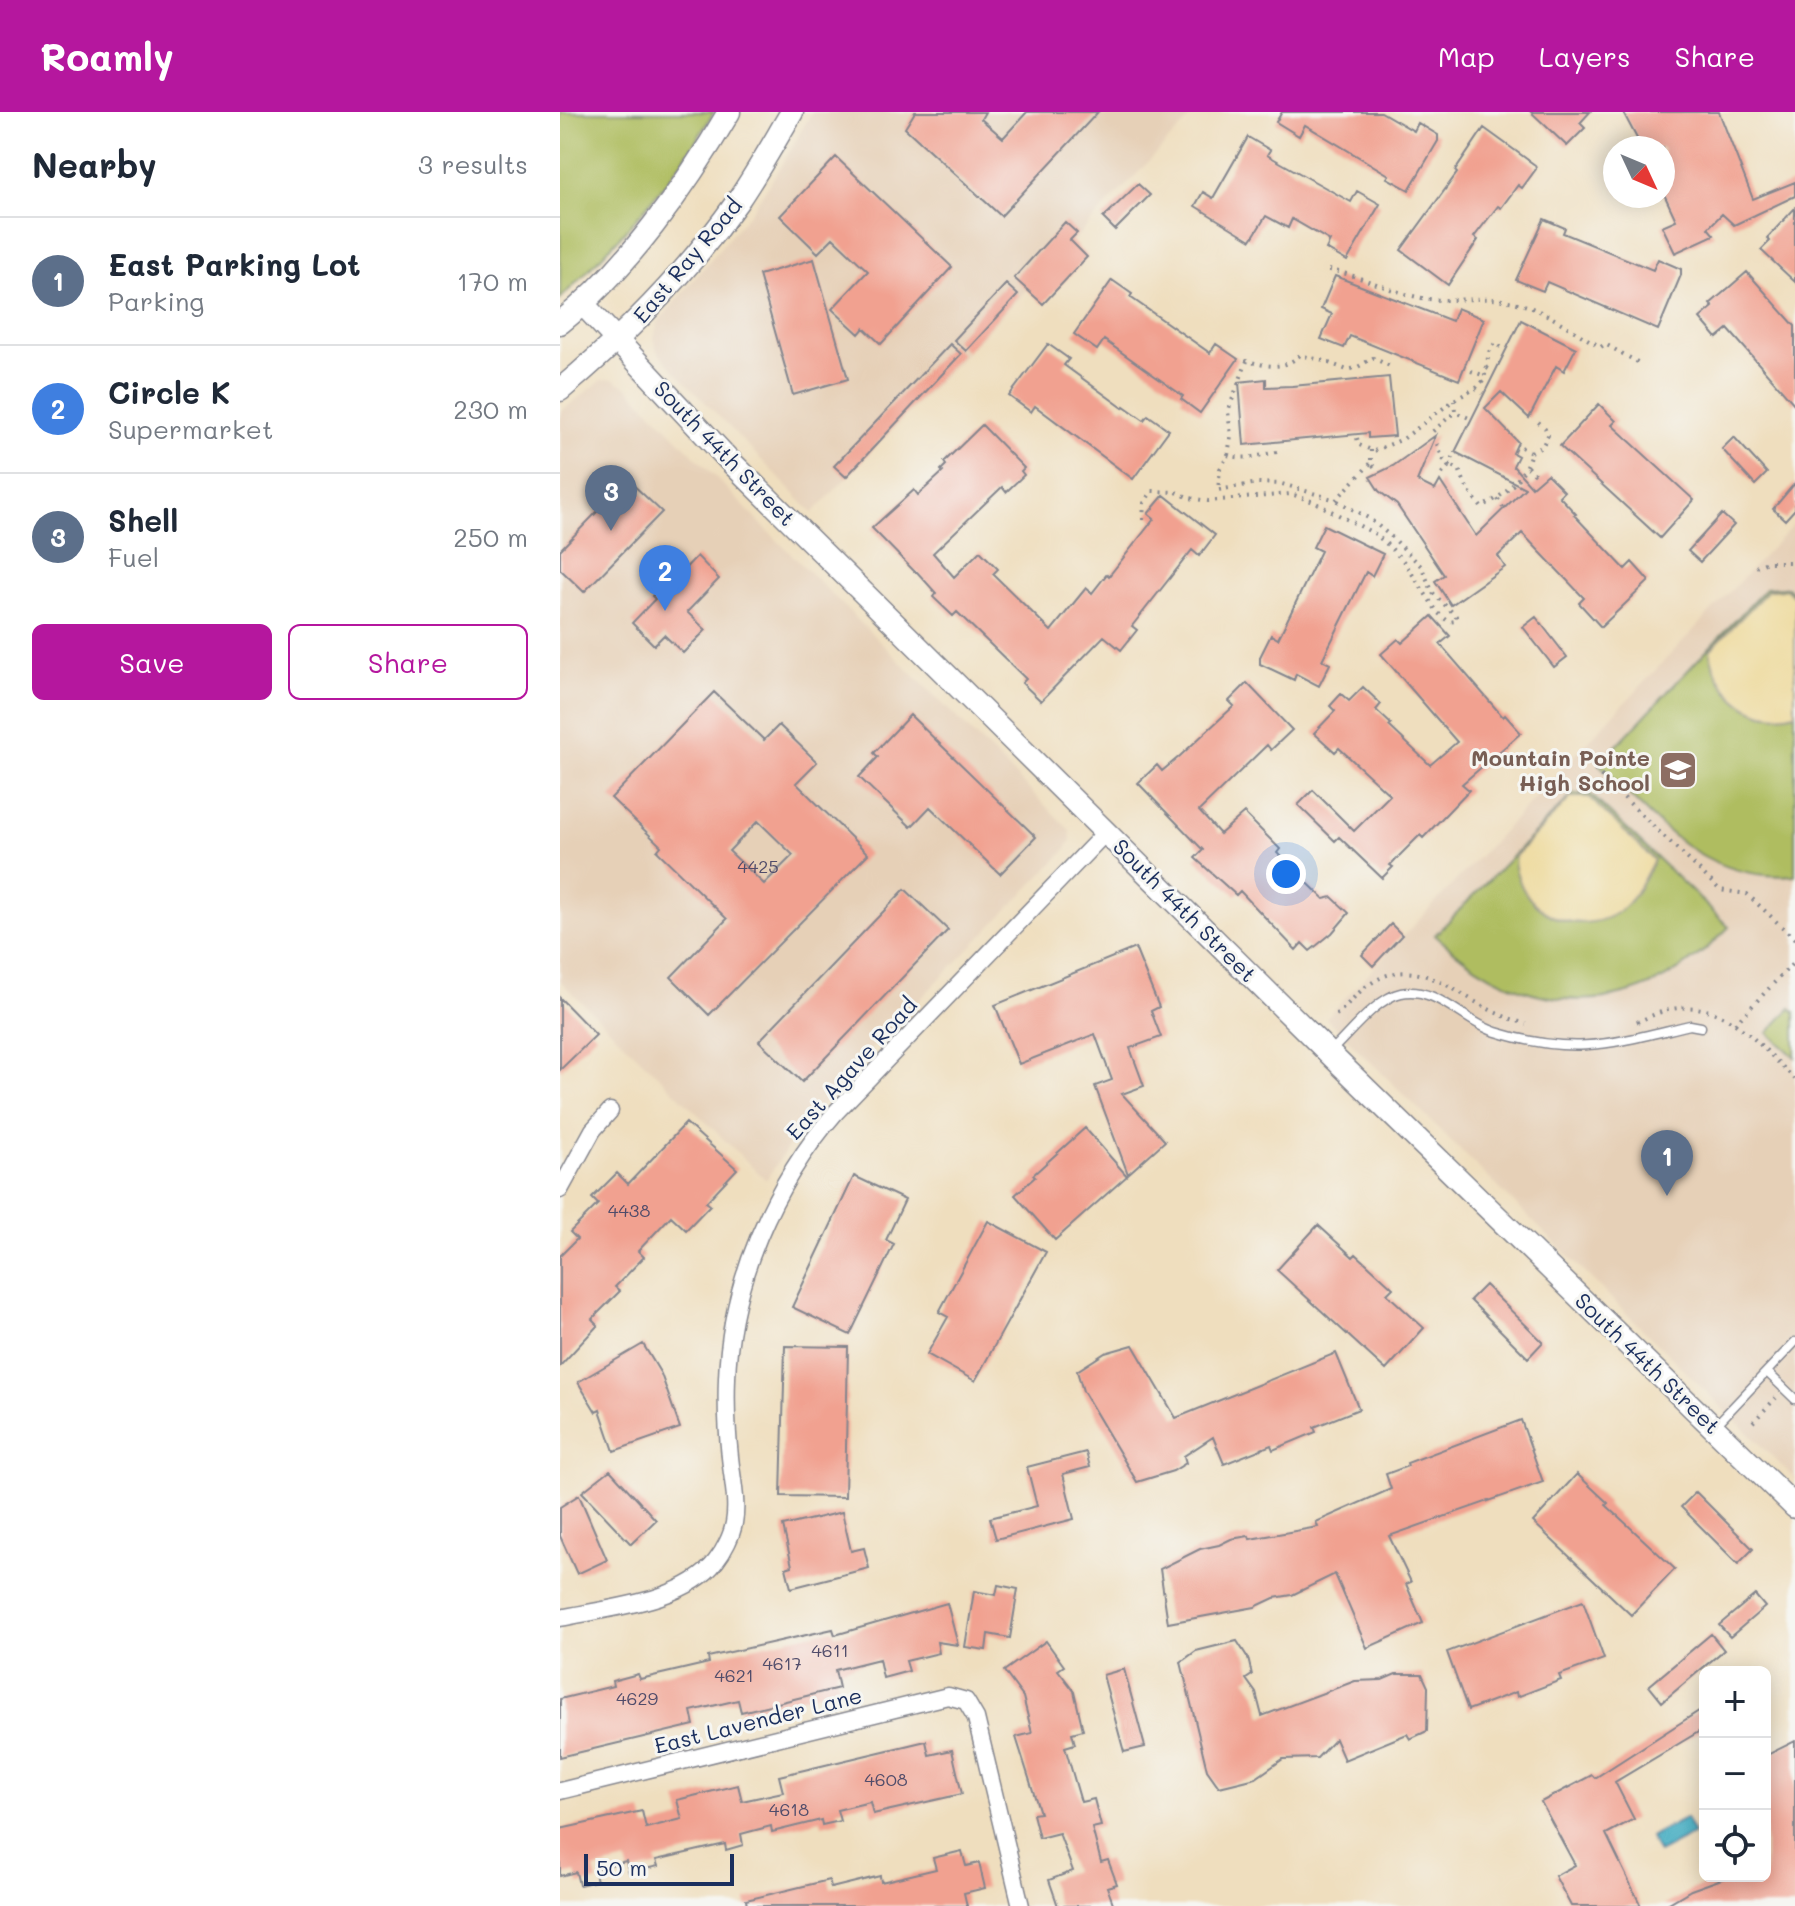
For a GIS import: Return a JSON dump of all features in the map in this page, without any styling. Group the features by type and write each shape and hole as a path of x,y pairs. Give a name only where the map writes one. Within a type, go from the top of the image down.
{"street":[{"path":"560,323 583,304 640,240 695,169 729,112"},
{"name":"East Ray Road","path":"560,390 618,341 676,281 737,201 792,112"},
{"name":"South 44th Street","path":"583,304 728,459 1329,1053 1795,1507"},
{"name":"East Agave Road","path":"560,1618 686,1587 717,1560 734,1525 727,1419 730,1351 743,1282 773,1204 814,1137 835,1113 1106,832"},
{"path":"560,1190 593,1130 610,1111"},
{"name":"East Lavender Lane","path":"560,1791 948,1696 966,1701 976,1718 1021,1906"}],"lane":[{"path":"1329,1053 1382,1001 1399,993 1411,992 1446,1004 1495,1032 1565,1047 1609,1045 1690,1025 1701,1027"},
{"path":"1713,1427 1795,1342"},
{"path":"1767,1372 1795,1399"}],"path":[{"path":"1329,270 1344,272 1416,297 1450,301 1500,299 1527,305 1601,347 1605,344 1641,364"},
{"path":"1357,438 1359,445 1374,451 1403,439 1454,400 1476,388 1485,376 1491,347 1495,343 1504,349"},
{"path":"1143,520 1144,503 1152,491 1176,492 1208,501 1291,494 1326,508 1375,534 1405,563 1438,613 1449,622 1456,621 1456,616 1433,593 1421,566 1411,555 1370,519 1336,500 1282,484 1258,483 1218,490 1220,469 1228,455 1231,436 1228,411 1247,361 1268,367 1287,364 1300,355 1347,370 1373,358 1394,368"},
{"path":"1487,368 1494,372"},
{"path":"1471,371 1485,376"},
{"path":"1476,388 1483,393"},
{"path":"1454,400 1455,412"},
{"path":"1455,412 1469,418"},
{"path":"1455,412 1432,432 1443,459 1459,469 1467,488 1481,507 1498,499 1527,467 1531,452"},
{"path":"1531,452 1542,447 1548,435 1534,418"},
{"path":"1521,447 1531,452"},
{"path":"1371,450 1371,463 1376,469"},
{"path":"1228,455 1257,457 1277,452"},
{"path":"1442,474 1453,457"},
{"path":"1336,500 1371,463"},
{"path":"1527,467 1538,477"},
{"path":"1498,499 1504,509"},
{"path":"1756,567 1767,562 1795,562"},
{"path":"1595,770 1720,890 1747,894 1795,939"},
{"path":"1735,1024 1795,961"},
{"path":"1336,1015 1371,982 1399,973 1417,973 1455,988 1504,1017 1538,1027"},
{"path":"1632,1024 1680,1007 1716,1012 1735,1024 1795,1079"}],"shaded area":[{"path":"812,112 1196,112 813,513 669,365 657,351 654,338 658,322 752,210"},
{"path":"613,379 627,387 1070,830 1071,840 1063,853 849,1072 793,1139 766,1180 560,981 560,412 602,380"},
{"name":"Mountain Pointe High School","path":"1795,523 1795,1479 1326,1018"}],"green space":[{"path":"560,112 714,112 662,187 623,234 560,299"},
{"path":"1787,587 1795,595 1795,875 1763,875 1734,869 1684,844 1641,807 1599,764 1766,588"},
{"path":"1573,794 1590,794 1729,927 1694,958 1659,981 1622,994 1584,1000 1546,996 1509,984 1472,964 1435,935"},
{"path":"1791,1008 1795,1012 1795,1057 1768,1033"}],"sand":[{"path":"1786,589 1795,598 1795,713 1779,716 1751,709 1728,691 1719,679 1710,650 1768,590"},
{"path":"1571,797 1589,797 1654,860 1627,904 1613,915 1586,923 1558,918 1534,904 1525,893 1514,862 1515,856"}],"water":[{"path":"1686,1818 1694,1834 1658,1853 1650,1837"}],"building":[{"path":"915,112 985,112 981,119 1003,138 1027,112 1098,112 1001,216 905,128"},
{"path":"1282,112 1381,112 1414,131 1418,123 1438,135 1438,141 1409,190 1305,125 1299,136 1276,122"},
{"path":"1531,112 1590,112 1580,123 1585,128 1567,146"},
{"path":"1623,112 1719,112 1753,199 1795,182 1795,196 1734,225 1722,214 1708,228 1714,235 1675,253 1662,226 1676,220 1670,208 1675,208 1675,136 1636,136"},
{"path":"1484,128 1535,165 1536,169 1522,188 1518,185 1501,208 1498,206 1474,237 1478,240 1448,285 1401,250 1457,173 1455,171"},
{"path":"1248,137 1270,150 1267,155 1351,202 1357,191 1380,204 1347,261 1326,249 1330,241 1292,219 1288,228 1266,216 1251,240 1195,206 1203,192 1213,198"},
{"path":"836,157 952,267 881,344 864,328 859,334 832,309 868,271 833,238 818,253 780,216"},
{"path":"1138,184 1150,195 1115,230 1103,218"},
{"path":"1795,208 1795,282 1761,250 1770,241 1767,238"},
{"path":"1544,219 1565,228 1563,233 1653,270 1658,259 1681,269 1658,330 1547,282 1543,291 1516,280"},
{"path":"1065,222 1077,233 1070,240 1087,257 1043,304 1014,278"},
{"path":"814,259 848,379 793,395 759,275"},
{"path":"1747,272 1795,326 1795,405 1728,329 1717,338 1700,318 1713,307 1710,304"},
{"path":"1335,276 1452,321 1457,308 1484,319 1459,380 1350,336 1344,348 1321,339 1332,314 1321,309"},
{"path":"1112,280 1132,294 1130,297 1210,353 1216,344 1238,359 1200,413 1181,399 1183,396 1104,340 1097,350 1074,334"},
{"path":"1006,284 1018,295 966,351 954,340"},
{"path":"1521,320 1576,348 1564,371 1556,366 1529,418 1501,392 1485,408 1518,442 1513,453 1518,456 1513,466 1532,487 1547,474 1564,491 1559,496 1574,515 1625,569 1632,562 1649,581 1601,627 1579,603 1584,598 1522,533 1498,556 1505,567 1451,605 1435,581 1444,575 1397,505 1379,491 1370,477 1393,466 1436,435 1417,481 1435,490 1440,481 1476,536 1525,488 1455,452"},
{"path":"950,344 961,354 846,477 834,466"},
{"path":"1048,344 1069,359 1064,365 1123,408 1144,420 1148,415 1169,430 1133,479 1035,406 1031,412 1009,396"},
{"path":"1389,377 1395,436 1368,438 1368,433 1244,445 1239,382 1266,379 1266,387"},
{"path":"1599,404 1616,421 1612,425 1694,500 1660,538 1560,446"},
{"path":"982,425 1024,468 1021,471 1024,475 1006,492 1002,487 933,553 954,577 980,551 998,569 993,574 1051,631 1086,588 1092,593 1107,574 1109,576 1154,519 1148,514 1164,495 1215,535 1199,556 1192,550 1132,626 1137,630 1121,650 1104,636 1041,701 1022,683 1026,679 957,612 953,616 933,597 936,593 872,528 914,490 918,495 943,472 944,462"},
{"path":"1734,437 1767,473 1755,485 1722,449"},
{"path":"628,480 662,512 584,592 560,569 560,550"},
{"path":"1795,483 1795,509 1785,520 1773,509"},
{"path":"1722,514 1734,525 1700,562 1688,551"},
{"path":"1324,525 1383,554 1372,576 1366,572 1322,660 1330,664 1319,686 1296,674 1294,680 1260,664 1260,657 1271,635 1278,639 1321,551 1313,547"},
{"path":"697,556 719,579 687,612 706,630 683,653 664,635 654,645 632,623 655,599 652,596 670,578 673,581"},
{"path":"1432,616 1450,636 1440,644 1503,717 1505,715 1521,733 1462,784 1469,790 1423,838 1420,835 1390,865 1393,867 1382,878 1339,837 1335,841 1298,805 1313,790 1354,831 1390,795 1339,748 1335,752 1314,733 1335,711 1330,706 1341,694 1349,701 1363,687 1381,704 1376,710 1391,724 1389,726 1430,765 1457,742 1381,654 1398,639 1402,643"},
{"path":"1536,617 1567,657 1554,667 1523,627"},
{"path":"1247,683 1292,730 1271,750 1267,745 1199,811 1220,834 1244,813 1280,849 1277,853 1324,899 1332,897 1349,913 1332,933 1310,951 1302,943 1296,950 1240,891 1236,895 1195,858 1203,850 1138,783 1157,765 1162,771 1180,756 1234,706 1229,701"},
{"path":"714,692 764,740 779,725 817,762 796,783 868,854 709,1015 671,977 727,919 657,851 661,846 611,798","holes":["758,821 793,855 764,884 729,851"]},
{"path":"910,715 1036,837 1000,874 930,807 911,827 859,777 878,757 874,753"},
{"path":"905,889 948,930 802,1082 759,1041"},
{"path":"1391,924 1402,935 1373,966 1362,955"},
{"path":"1135,948 1159,1007 1151,1011 1161,1037 1130,1048 1144,1086 1122,1094 1165,1141 1128,1174 1095,1086 1112,1080 1095,1034 1019,1064 995,1005"},
{"path":"560,998 596,1035 560,1070"},
{"path":"686,1123 737,1169 706,1202 710,1205 686,1230 671,1216 638,1251 644,1257 615,1287 620,1291 592,1319 598,1325 560,1366 560,1256 577,1239 570,1232 598,1204 592,1198 617,1173 628,1184"},
{"path":"1085,1128 1127,1176 1055,1240 1015,1195"},
{"path":"854,1176 905,1200 886,1240 894,1244 850,1335 792,1307"},
{"path":"988,1221 1046,1252 975,1381 927,1354 948,1317 939,1312"},
{"path":"1318,1225 1393,1288 1387,1294 1424,1328 1386,1370 1277,1270"},
{"path":"1485,1285 1543,1342 1528,1358 1470,1300"},
{"path":"643,1344 661,1374 680,1428 614,1451 600,1410 596,1412 578,1382"},
{"path":"1133,1345 1176,1418 1336,1353 1359,1409 1314,1427 1316,1432 1273,1450 1271,1445 1224,1464 1213,1437 1184,1456 1186,1463 1173,1471 1137,1482 1083,1391 1077,1371 1105,1353"},
{"path":"785,1346 848,1347 845,1497 781,1496"},
{"path":"1521,1420 1543,1482 1389,1536 1411,1582 1406,1584 1423,1623 1367,1648 1335,1574 1292,1595 1274,1598 1255,1607 1168,1623 1160,1569 1200,1549 1231,1539 1249,1536 1250,1539 1318,1527 1316,1522 1391,1489 1386,1474 1408,1466 1407,1463"},
{"path":"1086,1452 1090,1467 1063,1474 1074,1519 996,1539 990,1518 1037,1506 1027,1467"},
{"path":"610,1470 656,1520 631,1544 582,1492"},
{"path":"1577,1474 1675,1569 1631,1615 1533,1522"},
{"path":"1696,1492 1753,1549 1738,1564 1681,1507"},
{"path":"579,1495 607,1560 577,1574 560,1536 560,1507"},
{"path":"842,1512 851,1551 864,1548 869,1568 791,1588 786,1568 792,1566 783,1526"},
{"path":"998,1585 1018,1589 1010,1638 988,1634 986,1650 965,1647 974,1591 996,1595"},
{"path":"1755,1595 1765,1607 1730,1637 1719,1625"},
{"path":"1583,1601 1604,1659 1559,1675 1561,1680 1517,1697 1516,1692 1468,1710 1447,1652"},
{"path":"947,1603 958,1645 937,1642 939,1653 906,1661 909,1671 883,1678 879,1659 835,1670 839,1688 741,1712 738,1700 691,1711 694,1725 560,1757 560,1699 613,1686 612,1681 638,1674 640,1679 709,1663 708,1657 833,1629 835,1635"},
{"path":"1711,1634 1724,1650 1705,1666 1699,1666 1699,1671 1662,1702 1649,1686"},
{"path":"1046,1641 1064,1666 1058,1670 1074,1691 1083,1730 1072,1733 1075,1744 1065,1747 1081,1802 1094,1799 1101,1826 1092,1828 1101,1862 1108,1860 1117,1884 1107,1887 1114,1906 1058,1906 1049,1880 1073,1871 1059,1833 1039,1838 1033,1814 1040,1813 1016,1737 1032,1733 1023,1697 1004,1671"},
{"path":"1237,1641 1248,1658 1252,1675 1246,1679 1256,1693 1262,1716 1355,1681 1382,1680 1396,1674 1422,1674 1428,1687 1427,1731 1410,1739 1407,1734 1344,1760 1335,1739 1317,1758 1283,1759 1256,1778 1219,1787 1207,1770 1181,1662 1196,1651"},
{"path":"1124,1669 1145,1747 1124,1752 1103,1675"},
{"path":"1699,1711 1699,1732 1615,1782 1634,1819 1606,1834 1641,1906 1571,1906 1555,1876 1575,1865 1541,1802 1592,1775 1595,1778"},
{"path":"926,1741 929,1755 952,1750 962,1794 873,1814 870,1802 837,1810 840,1821 822,1825 821,1820 772,1832 771,1826 741,1834 743,1845 726,1850 725,1844 656,1860 658,1866 629,1873 626,1861 594,1869 597,1881 579,1885 576,1872 560,1876 560,1829 642,1811 646,1828 682,1819 677,1800 738,1785 742,1801 783,1792 779,1776"},
{"path":"1795,1741 1795,1906 1664,1906 1691,1890 1713,1882 1771,1882 1771,1753"},
{"path":"962,1851 966,1866 979,1863 985,1888 964,1893 967,1906 747,1906 746,1900 829,1880 831,1888 880,1876 881,1882 936,1869 933,1858"}],"place":[{"name":"Shell","path":"611,531"},
{"name":"Circle K","path":"665,611"},
{"name":"Mountain Pointe High School","path":"1678,770"},
{"name":"East Parking Lot","path":"1667,1196"}]}
